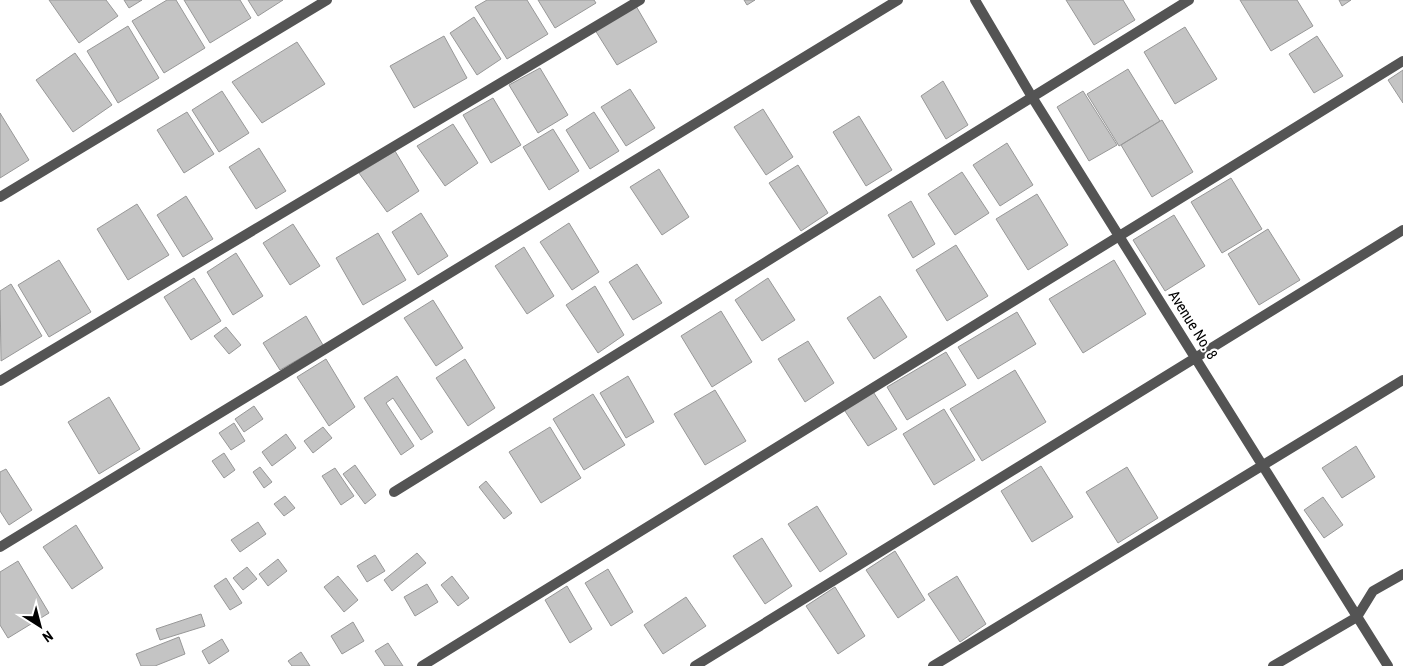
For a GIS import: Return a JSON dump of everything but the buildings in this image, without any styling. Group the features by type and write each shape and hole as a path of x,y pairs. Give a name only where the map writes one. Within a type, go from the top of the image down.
{"street":[{"path":"0,197 327,0"},
{"path":"0,381 640,0"},
{"path":"0,547 898,0"},
{"name":"Avenue No. 8","path":"975,0 1032,97 1388,666"},
{"path":"394,492 1190,0"},
{"path":"422,666 1403,61"},
{"path":"695,666 1403,230"},
{"path":"933,666 1403,380"},
{"path":"1273,666 1357,616 1373,591 1403,574"}]}
